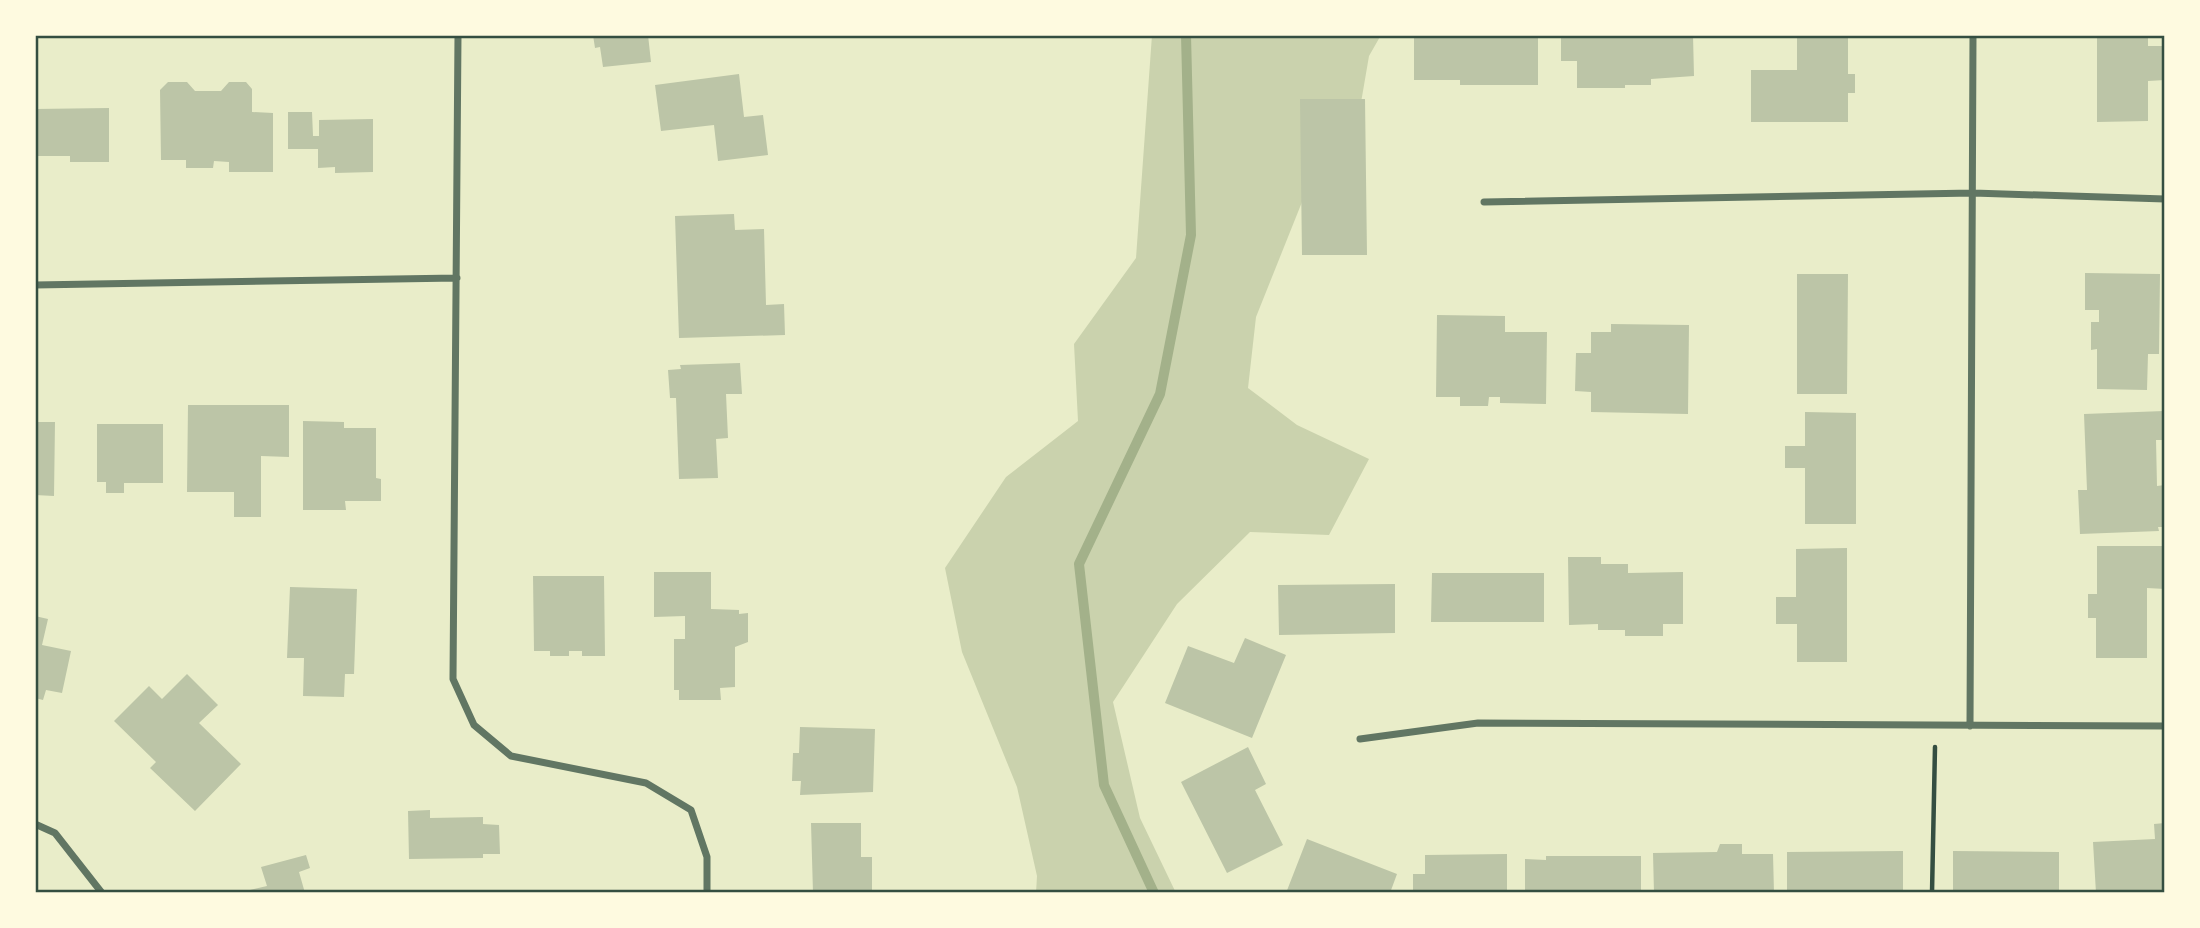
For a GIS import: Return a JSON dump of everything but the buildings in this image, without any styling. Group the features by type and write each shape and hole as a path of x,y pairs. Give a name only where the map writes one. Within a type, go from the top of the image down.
{"street":[{"path":"458,35 453,679 474,725 511,756 646,783 691,810 707,857 707,893"},
{"path":"1970,726 1973,35"},
{"path":"1484,202 1973,193 2165,199"},
{"path":"35,285 457,278"},
{"path":"1360,739 1478,723 2165,726"},
{"path":"35,824 55,832 102,893"}],"path":[{"path":"1932,893 1935,726"}],"green space":[{"path":"1152,35 1381,35 1369,56 1352,155 1302,202 1256,317 1248,388 1297,425 1369,459 1329,535 1250,532 1177,604 1113,702 1140,818 1176,893 1036,893 1037,876 1017,787 962,652 945,568 1006,477 1078,421 1074,344 1136,258"}],"waterway":[{"path":"1154,893 1104,785 1079,564 1160,394 1191,235 1186,35"}]}
